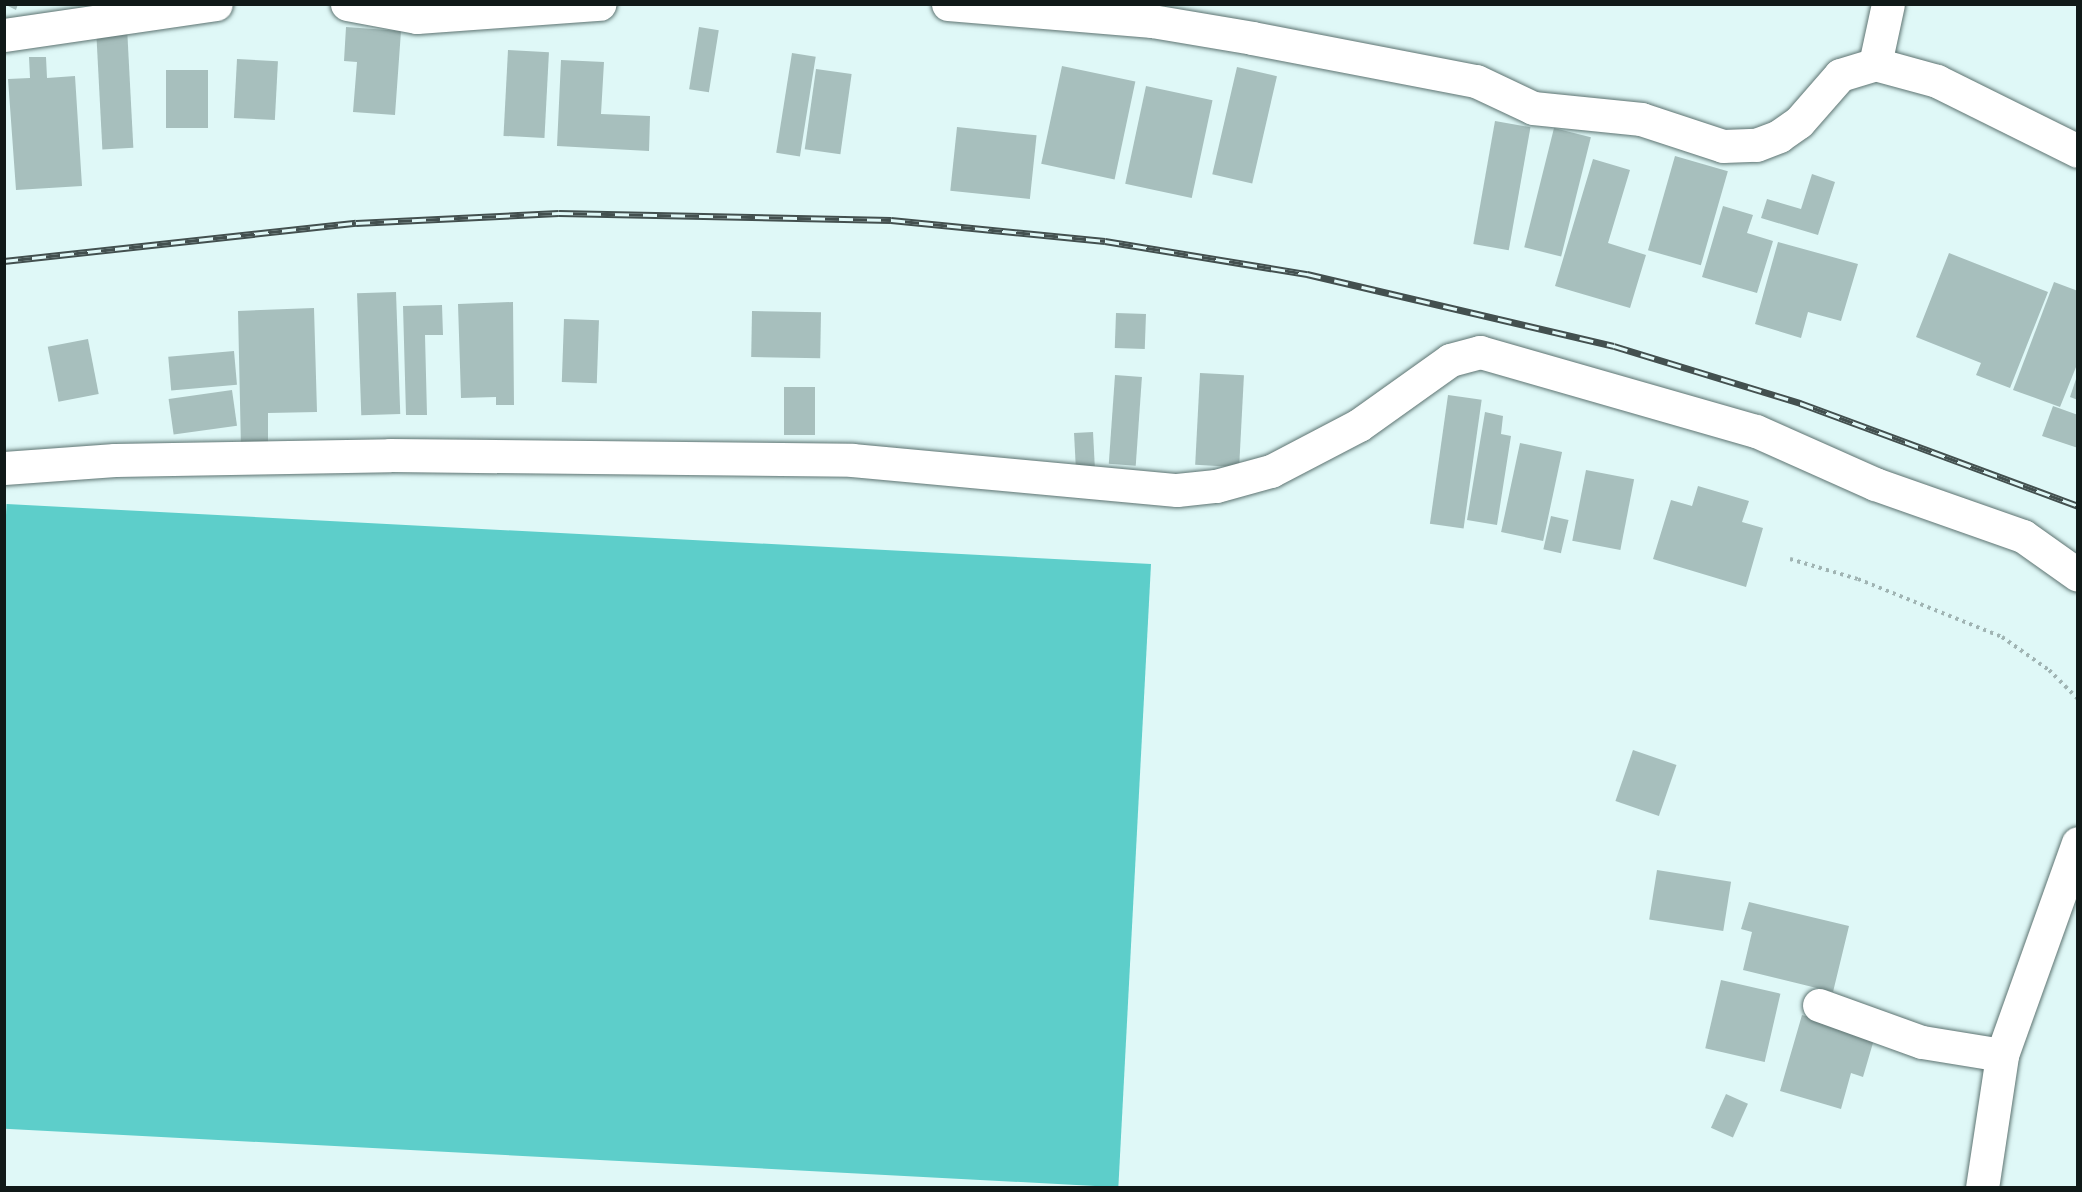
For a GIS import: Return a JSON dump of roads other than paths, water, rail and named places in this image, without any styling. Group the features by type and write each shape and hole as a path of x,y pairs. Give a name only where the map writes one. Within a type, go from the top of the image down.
{"street":[{"path":"4,34 216,4"},
{"path":"347,4 417,17 600,4"},
{"path":"948,4 1152,21 1252,38 1476,81 1533,108 1641,120 1723,146 1756,145 1779,136 1840,75 1875,64 1937,81 2078,151"},
{"path":"1875,64 1888,4"},
{"path":"4,468 115,460 390,455 852,460 1177,490 1216,486 1271,471 1359,425 1450,360 1480,352 1756,431 1875,484 2023,536 2078,575"},
{"path":"1982,1188 2002,1055 2078,843"},
{"path":"1819,1005 1922,1042 2002,1055"}],"water":[{"path":"7,504 1151,564 1118,1187 4,1129 4,553"}],"railway":[{"path":"4,261 356,223 559,213 891,220 1105,241 1307,274 1614,346 1800,403 2078,506"}]}
